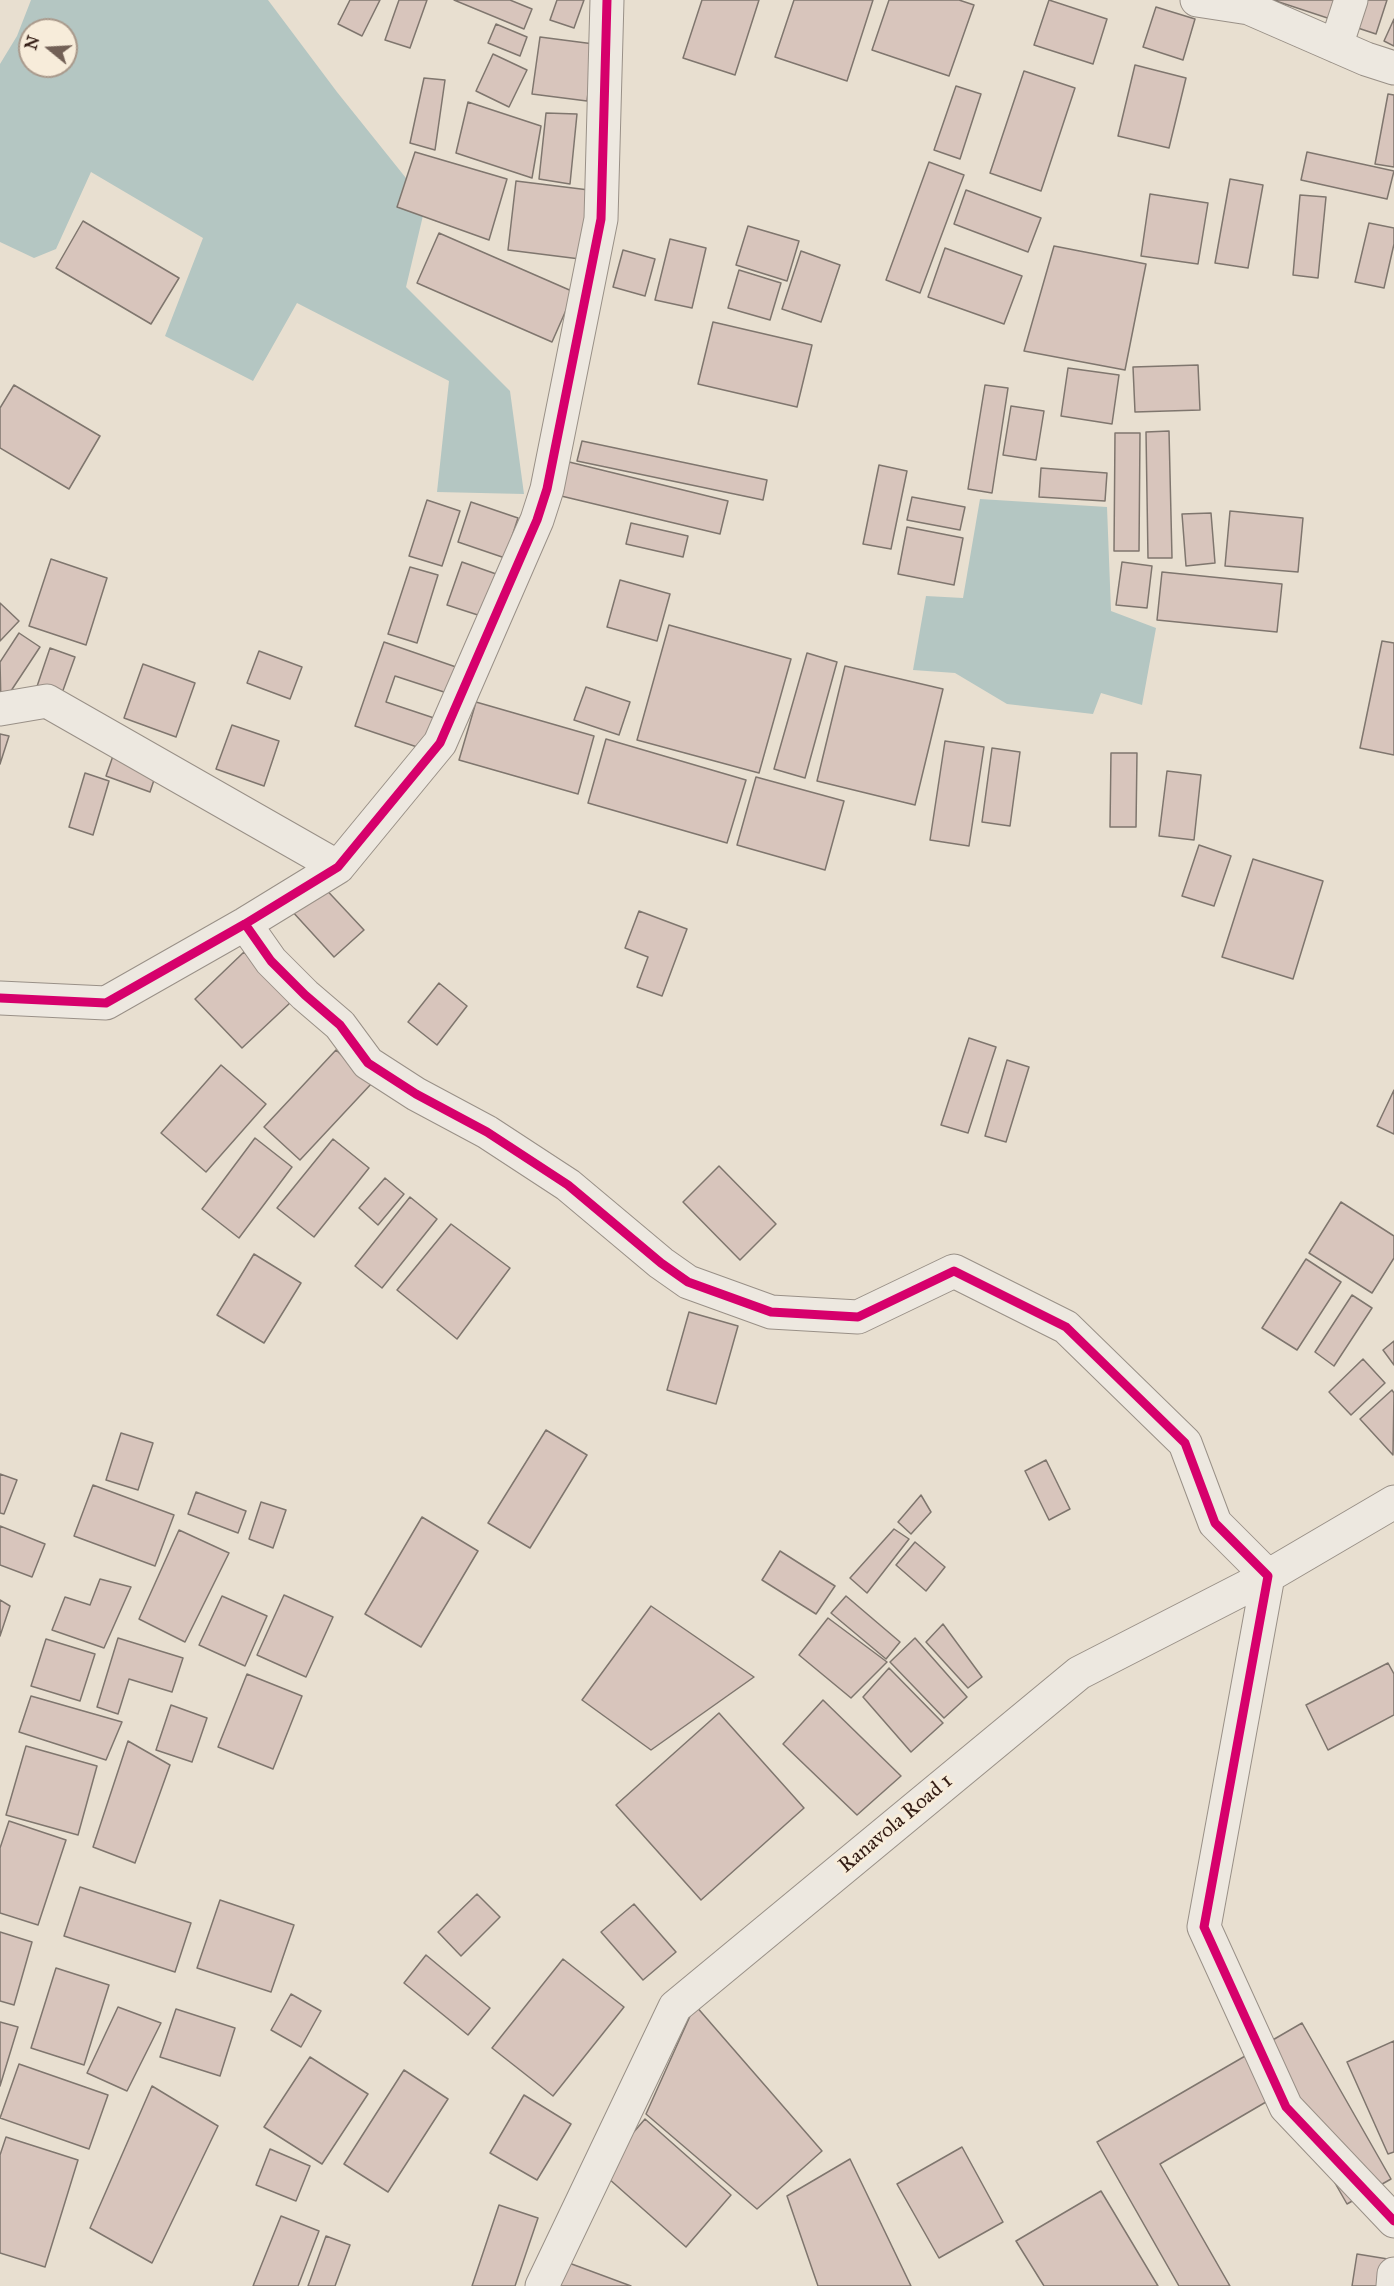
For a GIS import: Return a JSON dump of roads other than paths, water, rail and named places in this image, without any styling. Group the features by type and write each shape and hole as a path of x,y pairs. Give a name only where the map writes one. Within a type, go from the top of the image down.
{"street":[{"path":"0,998 106,1003 245,924 338,867 440,743 537,520 547,489 601,219 607,0"},
{"path":"1197,0 1249,8 1366,59 1394,68"},
{"path":"1336,45 1351,0"},
{"path":"0,709 47,701 338,867"},
{"path":"245,924 271,961 304,995 340,1025 368,1063 416,1094 487,1132 568,1185 661,1263 688,1282 771,1312 858,1317 954,1271 1066,1327 1185,1443 1215,1523 1268,1576 1204,1927 1286,2107 1394,2221"},
{"name":"Ranavola Road 1","path":"542,2286 675,2007 1079,1673 1268,1576 1394,1503"},
{"path":"1393,2286 1394,2274"}]}
